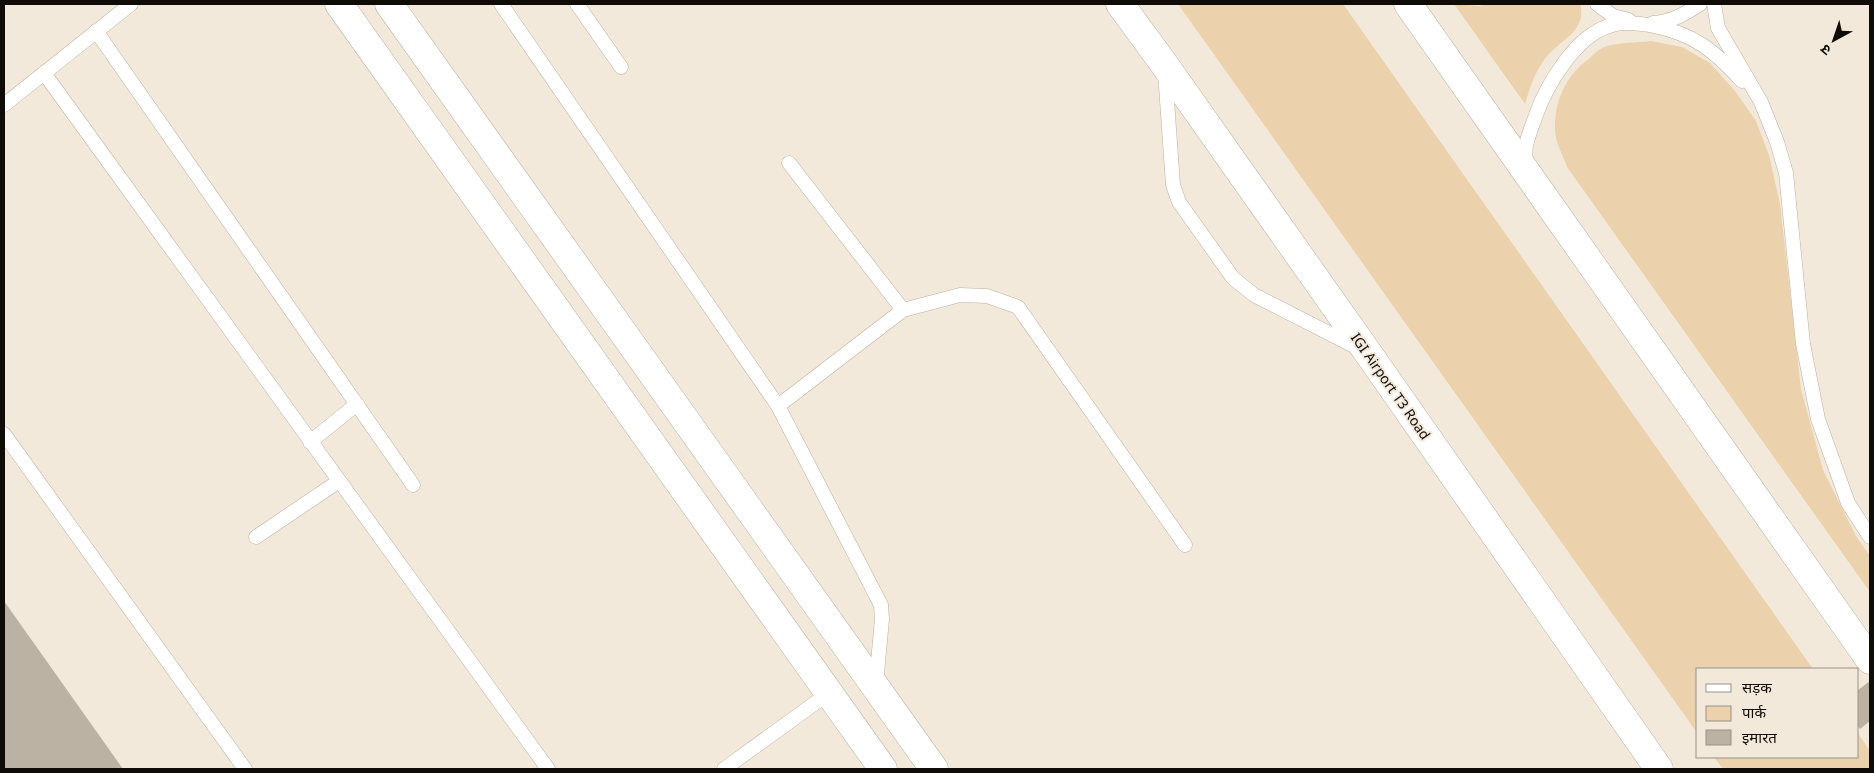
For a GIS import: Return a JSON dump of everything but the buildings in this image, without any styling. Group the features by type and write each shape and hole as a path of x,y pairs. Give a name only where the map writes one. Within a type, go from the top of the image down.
{"main road":[{"path":"339,4 883,769"},
{"path":"389,4 934,769"},
{"name":"IGI Airport T3 Road","path":"1120,4 1368,353 1659,769"},
{"path":"1408,4 1870,660"}],"lane":[{"path":"4,105 131,4"},
{"path":"500,4 778,406 881,605 882,619 875,686"},
{"path":"577,4 621,67"},
{"path":"1597,4 1613,16 1684,34 1702,44 1718,56 1761,102"},
{"path":"1534,183 1525,161 1526,144 1541,101 1551,80 1582,43 1596,32 1609,26 1662,23 1684,15 1700,4"},
{"path":"1714,4 1718,28 1761,102 1777,142 1786,172 1803,344 1818,419 1848,503 1870,537"},
{"path":"96,32 413,485"},
{"path":"1164,64 1173,185 1178,202 1239,285 1254,295 1368,353"},
{"path":"44,73 548,769"},
{"path":"789,163 903,310"},
{"path":"778,406 903,310 960,295 987,296 1018,307 1185,545"},
{"path":"310,442 357,404"},
{"path":"4,434 245,769"},
{"path":"256,537 339,481"},
{"path":"724,769 829,693"}],"green space":[{"path":"1178,4 1343,4 1812,668 1696,668 1696,731"},
{"path":"1454,4 1479,6 1489,4 1580,4 1581,14 1580,22 1576,29 1544,60 1533,81 1525,104"},
{"path":"1651,41 1682,47 1710,63 1735,91 1756,121 1769,155 1780,204 1801,389 1823,470 1856,536 1870,556 1870,592 1567,167 1557,140 1555,120 1559,99 1574,72 1602,48"},
{"path":"1859,734 1870,751 1870,769 1723,769 1715,758 1859,758"}]}
